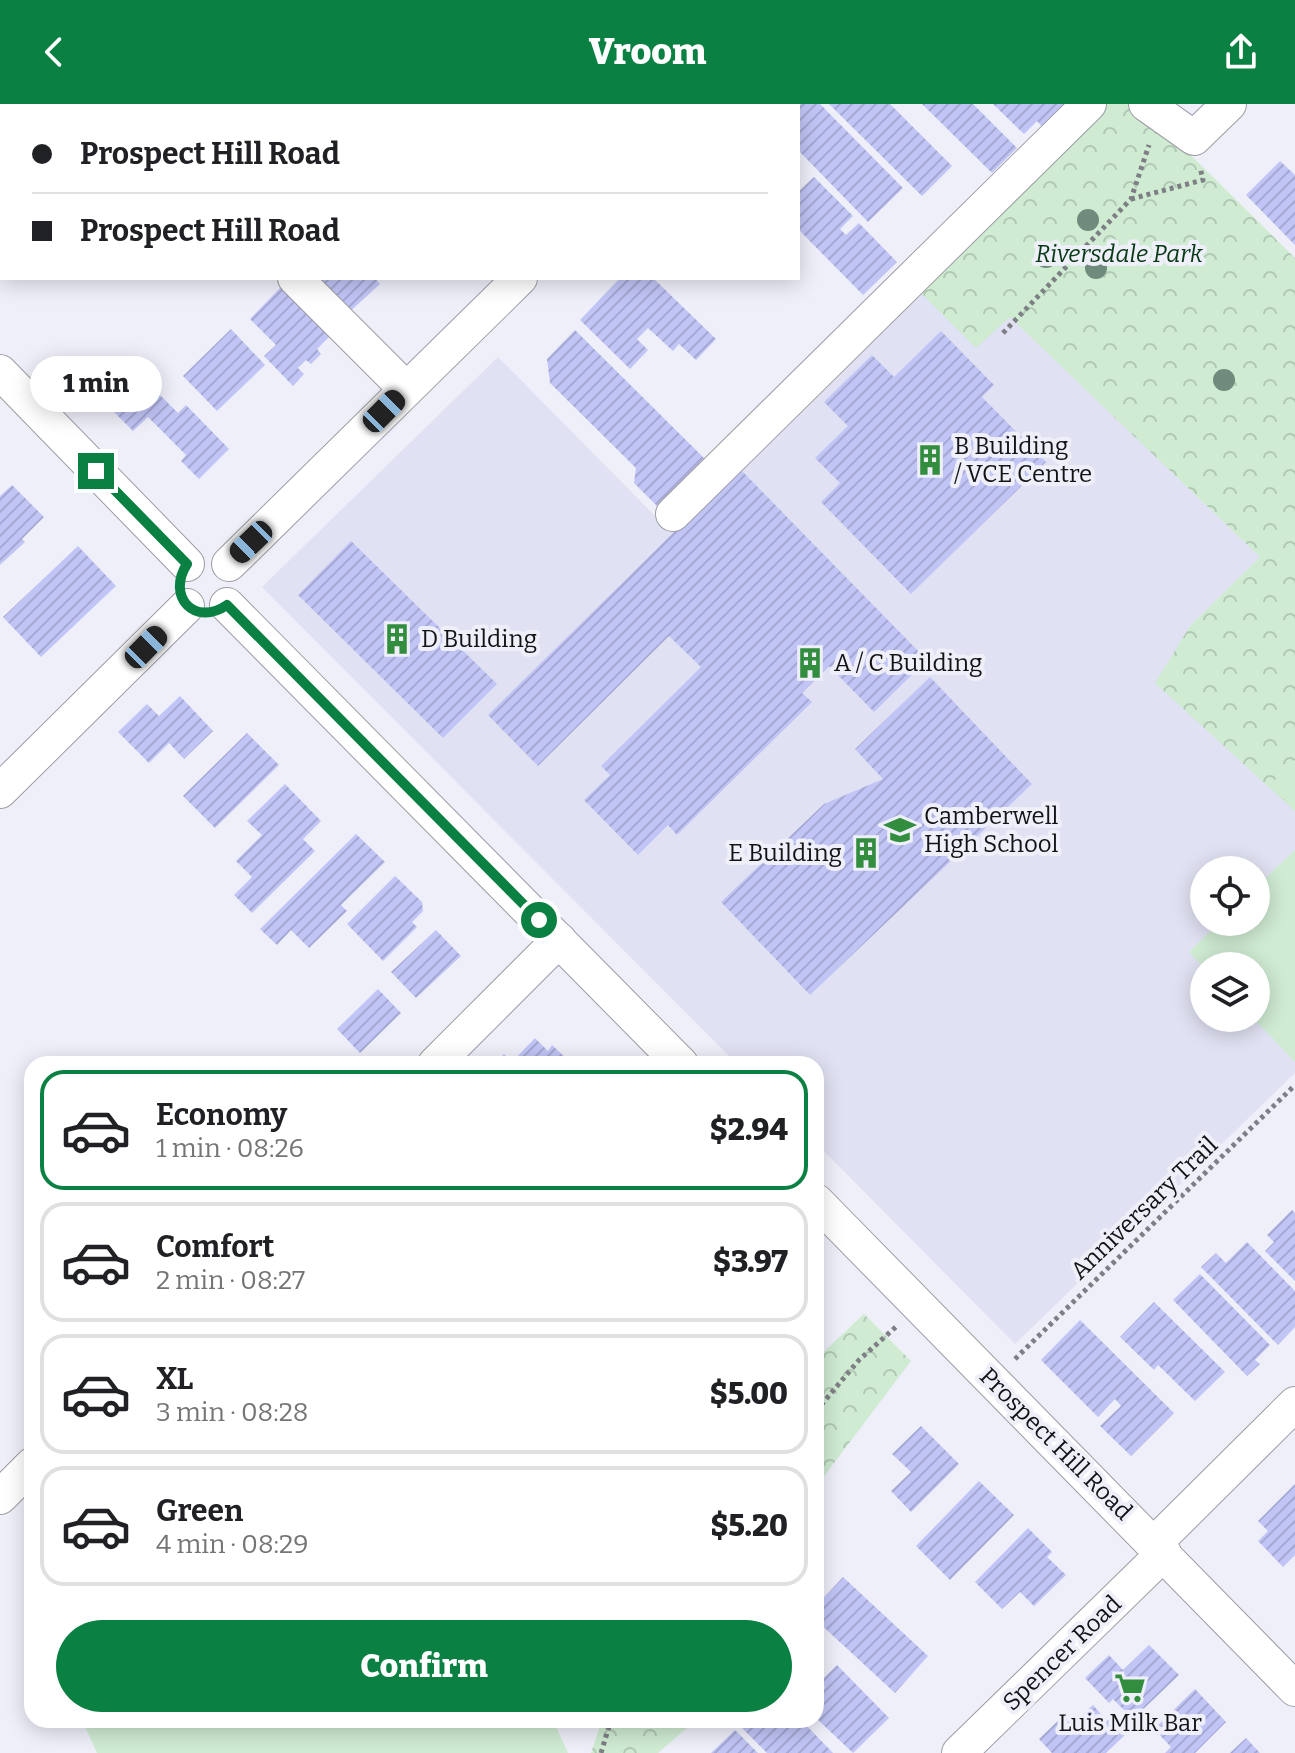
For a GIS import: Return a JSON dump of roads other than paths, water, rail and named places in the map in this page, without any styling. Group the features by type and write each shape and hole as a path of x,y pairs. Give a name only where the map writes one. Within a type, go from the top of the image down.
{"street":[{"path":"673,514 1089,104"},
{"path":"1153,109 1194,138 1229,104"},
{"path":"297,280 406,389"},
{"path":"229,564 518,280"},
{"path":"0,372 187,564"},
{"path":"209,556 229,564 237,580 233,599 217,612 207,614 187,606 182,599 179,583 187,564 199,557 209,556"},
{"path":"227,605 673,1056"},
{"path":"1,789 187,606"},
{"path":"443,1056 559,940"},
{"name":"Prospect Hill Road","path":"824,1209 1160,1548 1295,1689"},
{"name":"Spencer Road","path":"959,1753 1160,1548 1295,1404"},
{"path":"0,1497 24,1473"}],"place":[{"name":"B Building / VCE Centre","path":"930,460"},
{"name":"D Building","path":"397,639"},
{"name":"A / C Building","path":"810,663"},
{"name":"Camberwell High School","path":"900,830"},
{"name":"E Building","path":"866,853"},
{"name":"Luis Milk Bar","path":"1130,1688"}],"park label":[{"name":"Riversdale Park","path":"1119,254"}]}
